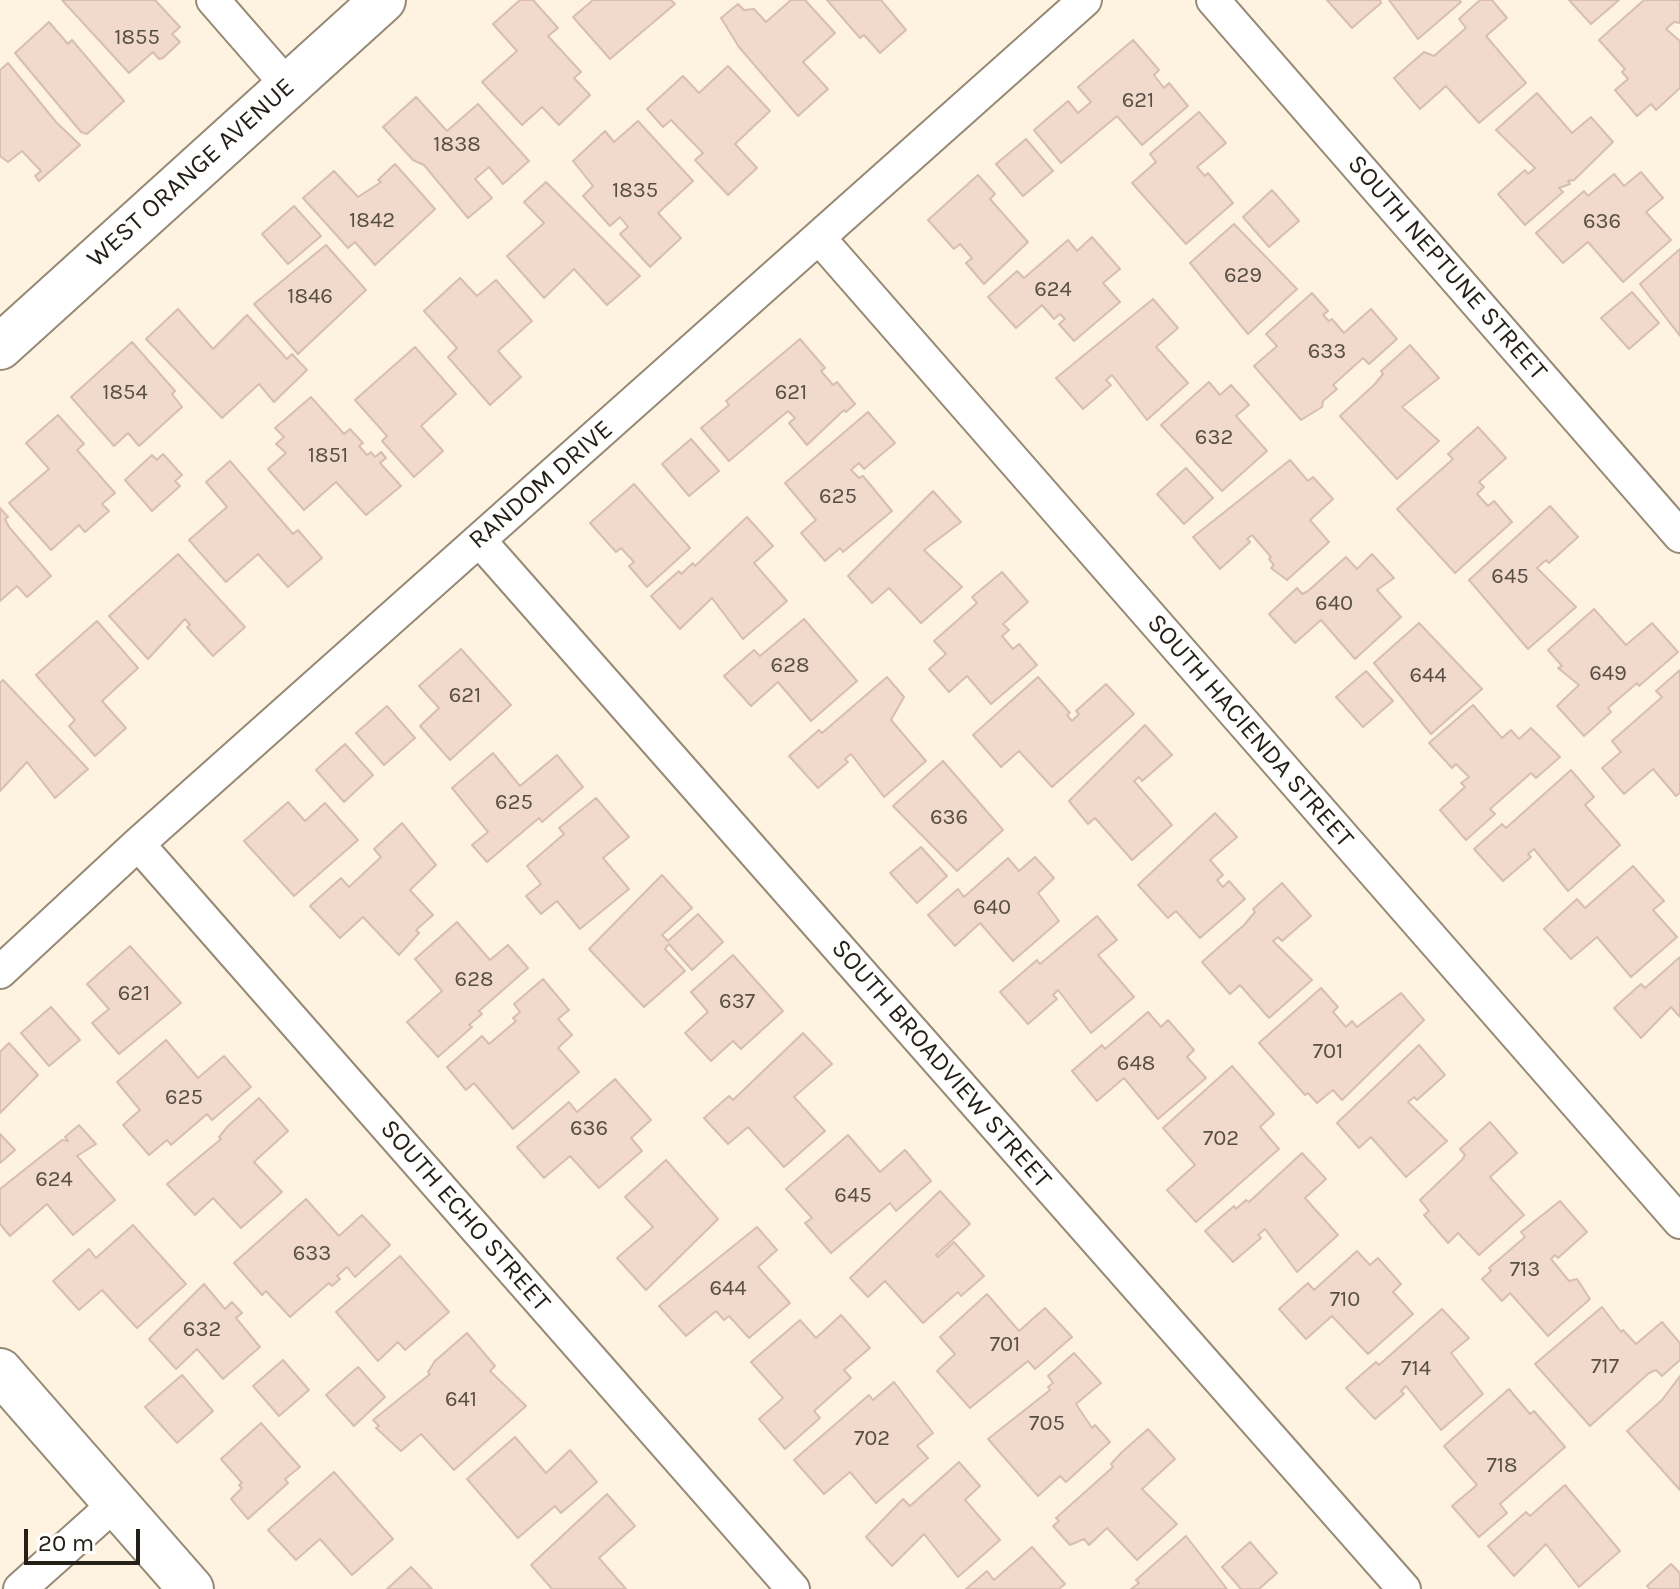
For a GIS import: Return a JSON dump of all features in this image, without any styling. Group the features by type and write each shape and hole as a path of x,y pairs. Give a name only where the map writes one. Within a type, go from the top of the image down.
{"street":[{"path":"213,0 288,86"},
{"name":"WEST ORANGE AVENUE","path":"0,347 383,0"},
{"name":"RANDOM DRIVE","path":"0,972 138,844 1085,0"},
{"name":"SOUTH NEPTUNE STREET","path":"1213,0 1680,536"},
{"name":"SOUTH HACIENDA STREET","path":"820,239 1680,1222"},
{"name":"SOUTH BROADVIEW STREET","path":"479,540 1404,1589"},
{"name":"SOUTH ECHO STREET","path":"138,844 793,1589"},
{"path":"0,1371 191,1589"},
{"path":"20,1589 116,1503"}],"building":[{"path":"62,0 155,0 180,27 172,34 180,42 163,58 159,59 153,52 129,73"},
{"path":"520,0 533,0 558,28 548,36 581,72 574,78 590,95 559,125 542,107 522,125 482,82 517,51 493,24"},
{"path":"593,0 671,0 675,4 610,59 573,17"},
{"path":"791,0 805,0 835,33 803,62 828,89 798,116 739,47 721,18 738,4 744,10 754,9 766,22"},
{"path":"827,0 881,0 906,30 880,53 864,35 860,38"},
{"path":"1327,0 1380,0 1381,3 1352,28"},
{"path":"1389,0 1459,0 1461,2 1418,39"},
{"path":"1480,0 1492,0 1507,18 1486,36 1526,83 1479,123 1446,86 1420,109 1394,78 1424,52 1434,56 1466,28 1459,19"},
{"path":"1569,0 1619,0 1591,24"},
{"path":"1644,0 1680,0 1680,23 1674,22 1666,29 1680,41 1680,88 1656,110 1651,104 1637,116 1615,90 1628,79 1622,72 1625,69 1599,40"},
{"path":"49,22 68,44 72,40 124,101 87,134 81,132 15,53"},
{"path":"1133,40 1159,70 1154,75 1164,88 1169,83 1188,106 1142,145 1117,116 1061,163 1034,130 1068,101 1078,113 1091,102 1078,87"},
{"path":"8,63 56,122 80,145 39,181 35,176 41,171 22,151 8,162 0,156 0,70"},
{"path":"728,66 770,111 735,144 757,168 728,195 695,160 703,153 671,120 663,127 647,109 683,76 699,93"},
{"path":"1537,93 1572,133 1591,117 1613,142 1574,180 1568,181 1570,184 1559,188 1563,192 1525,225 1498,194 1525,170 1528,174 1535,168 1496,130"},
{"path":"416,97 447,131 478,104 529,161 503,184 489,167 475,179 492,198 468,218 424,165 413,160 383,127"},
{"path":"1199,112 1226,143 1197,167 1205,176 1208,173 1233,203 1186,244 1132,183 1156,162 1150,154"},
{"path":"638,121 693,181 658,213 681,238 650,267 620,234 628,227 620,217 610,226 583,196 593,186 573,161 605,131 614,142"},
{"path":"1026,139 1053,171 1023,196 996,164"},
{"path":"395,164 435,209 375,265 355,242 348,248 303,198 334,171 358,197 381,182 378,180"},
{"path":"1641,172 1663,198 1646,212 1671,240 1623,282 1588,242 1563,263 1536,233 1584,191 1588,196 1614,174 1624,186"},
{"path":"978,175 995,194 990,199 1028,242 984,284 966,263 972,258 960,244 954,249 928,220"},
{"path":"546,182 640,276 607,305 574,269 544,298 507,256 544,223 524,202"},
{"path":"1272,190 1299,221 1269,247 1243,217"},
{"path":"294,206 321,236 288,264 262,234"},
{"path":"1234,224 1297,289 1248,334 1190,263"},
{"path":"1092,237 1120,269 1103,283 1120,302 1074,341 1059,324 1065,319 1060,314 1054,319 1042,305 1016,328 988,297 1017,271 1024,278 1068,240 1077,251"},
{"path":"326,245 366,290 298,354 254,304"},
{"path":"1680,249 1680,336 1640,284"},
{"path":"460,278 477,296 496,280 532,321 498,351 521,377 490,405 448,357 457,348 424,311"},
{"path":"1632,292 1659,323 1629,349 1601,318"},
{"path":"1312,293 1328,311 1323,315 1329,321 1332,319 1344,333 1371,309 1397,339 1369,364 1363,358 1333,385 1337,389 1323,401 1322,407 1301,420 1254,366 1277,346 1266,334"},
{"path":"1153,299 1178,328 1156,347 1188,383 1147,420 1112,375 1106,380 1111,385 1083,409 1056,378"},
{"path":"178,309 213,349 247,315 287,359 292,354 307,370 274,402 259,384 222,418 146,339"},
{"path":"800,339 825,368 821,371 833,385 837,382 855,404 846,412 844,410 807,445 789,423 795,418 788,411 729,461 701,428 729,405 726,401"},
{"path":"132,342 175,391 172,394 182,407 139,446 128,433 114,446 71,397"},
{"path":"1410,345 1439,378 1402,407 1439,441 1397,479 1340,416 1374,385 1383,374 1381,371"},
{"path":"415,347 456,394 421,426 443,451 414,477 382,441 387,436 355,400"},
{"path":"1209,382 1220,395 1231,385 1249,405 1236,416 1267,451 1222,491 1161,425"},
{"path":"311,397 344,434 350,429 363,443 359,446 367,455 371,452 375,457 381,452 386,458 380,463 401,486 366,515 336,482 304,510 268,469 286,453 276,444 284,437 275,428"},
{"path":"868,412 895,443 864,469 859,463 851,470 859,478 863,476 892,511 843,552 840,548 825,561 801,533 816,520 785,483"},
{"path":"58,415 84,444 77,450 115,493 102,504 109,511 85,532 79,525 51,550 9,503 49,469 26,443"},
{"path":"1478,427 1506,458 1479,482 1484,487 1477,494 1488,506 1494,501 1512,522 1455,573 1397,509 1453,459 1448,454"},
{"path":"691,439 719,471 689,496 662,464"},
{"path":"163,454 182,475 175,481 180,486 152,511 125,480 152,455 157,460"},
{"path":"1290,460 1308,481 1313,477 1333,499 1310,520 1329,542 1287,580 1271,568 1274,565 1269,559 1271,557 1252,535 1247,539 1250,542 1220,569 1193,537"},
{"path":"230,461 293,534 298,530 322,558 288,587 258,554 226,582 189,540 227,507 206,482"},
{"path":"1186,468 1213,498 1184,524 1157,494"},
{"path":"634,484 690,548 647,587 629,566 634,562 621,548 616,552 590,523"},
{"path":"933,491 961,522 924,550 962,587 921,623 889,588 872,603 848,576"},
{"path":"1550,506 1578,537 1549,563 1546,560 1537,568 1576,607 1528,649 1469,580"},
{"path":"0,508 8,517 5,519 9,527 51,576 27,597 17,586 0,601"},
{"path":"747,517 773,546 754,563 787,601 743,639 712,598 680,629 651,596 679,571 681,574 693,563 695,566"},
{"path":"178,554 245,627 213,656 187,627 190,625 185,619 148,659 109,616"},
{"path":"1372,554 1394,578 1377,590 1401,617 1355,659 1321,620 1295,643 1269,614 1297,588 1302,594 1308,591 1346,557 1357,569"},
{"path":"1002,572 1028,602 1003,624 1009,630 1002,636 1013,649 1019,644 1037,665 991,704 967,676 949,692 929,669 946,654 934,641 977,603 972,597"},
{"path":"1594,609 1626,645 1652,623 1678,652 1608,708 1611,712 1584,736 1557,706 1579,685 1558,668 1562,666 1548,650"},
{"path":"804,619 857,681 811,721 778,682 751,706 724,676 754,650 760,656"},
{"path":"97,621 138,668 102,701 126,728 95,756 69,726 75,720 36,675"},
{"path":"1419,623 1482,689 1431,734 1374,663"},
{"path":"461,649 511,705 450,760 420,726 439,708 419,686"},
{"path":"1680,670 1680,793 1676,796 1653,769 1624,794 1602,768 1621,752 1612,741 1662,697 1656,691"},
{"path":"1366,671 1393,701 1363,727 1336,697"},
{"path":"887,677 904,697 891,720 926,761 884,797 851,754 845,759 848,762 818,788 789,756 819,730 822,733"},
{"path":"1038,677 1070,713 1067,715 1072,721 1079,714 1076,711 1106,684 1134,714 1052,787 1019,751 1001,767 973,735"},
{"path":"3,680 88,769 55,798 27,762 0,791 0,683"},
{"path":"1473,705 1502,738 1511,730 1519,739 1531,728 1560,757 1536,778 1531,773 1490,809 1495,814 1466,840 1440,810 1465,787 1461,783 1469,777 1456,764 1452,768 1429,743"},
{"path":"387,706 415,738 384,765 356,733"},
{"path":"1145,725 1172,755 1142,781 1139,777 1134,781 1172,825 1132,860 1095,818 1088,824 1069,801"},
{"path":"345,744 373,775 344,802 316,770"},
{"path":"493,753 520,786 557,755 583,787 542,822 539,818 487,862 472,845 488,832 452,788"},
{"path":"943,761 1003,830 957,871 893,806"},
{"path":"1571,770 1594,797 1585,805 1620,845 1568,891 1534,849 1528,854 1531,857 1503,881 1474,849 1502,824 1506,828"},
{"path":"596,798 629,837 603,858 629,889 580,929 557,901 541,914 526,896 541,884 527,866 564,834 559,828"},
{"path":"288,802 305,821 325,803 358,840 294,896 244,841"},
{"path":"1215,813 1237,837 1210,860 1223,875 1217,880 1223,887 1229,881 1245,899 1200,938 1176,911 1168,918 1138,885"},
{"path":"402,823 436,865 410,890 433,915 416,930 419,933 399,955 363,917 340,938 310,906 341,878 349,887 381,857 374,849"},
{"path":"921,847 947,876 917,903 890,873"},
{"path":"1035,857 1054,878 1038,893 1059,921 1013,961 980,923 955,946 928,915 958,889 964,897 1008,858 1019,871"},
{"path":"1633,866 1664,901 1653,910 1677,937 1631,977 1597,937 1571,959 1544,929 1577,899 1585,908"},
{"path":"662,875 692,908 662,935 668,941 698,914 723,942 692,970 669,944 665,949 685,971 644,1007 589,949"},
{"path":"1282,883 1311,916 1282,941 1278,937 1273,941 1312,980 1269,1018 1240,985 1230,994 1202,962 1244,925 1255,912 1253,909"},
{"path":"1097,916 1117,940 1098,955 1134,997 1091,1033 1058,990 1053,995 1057,999 1028,1024 1000,992 1037,960 1040,964"},
{"path":"457,922 490,960 508,945 528,968 479,1011 482,1014 469,1025 472,1027 438,1057 407,1022 442,991 415,959"},
{"path":"130,946 181,1003 119,1054 92,1023 109,1009 87,984"},
{"path":"733,955 783,1011 741,1049 733,1041 711,1061 685,1033 708,1012 691,992"},
{"path":"1680,957 1680,1017 1671,1007 1641,1038 1614,1008 1641,984 1645,988"},
{"path":"543,979 569,1010 558,1019 572,1035 558,1048 579,1072 513,1129 474,1083 466,1090 447,1067 482,1036 489,1044 516,1021 513,1018 520,1012 514,1004"},
{"path":"1321,988 1338,1007 1333,1012 1346,1027 1352,1021 1357,1027 1401,993 1424,1020 1342,1100 1333,1090 1317,1103 1308,1093 1305,1095 1259,1043"},
{"path":"51,1007 80,1040 49,1066 21,1033"},
{"path":"1148,1012 1161,1027 1168,1020 1194,1050 1187,1057 1206,1078 1158,1119 1124,1078 1097,1101 1072,1071 1102,1045 1105,1049"},
{"path":"803,1033 832,1064 794,1097 825,1131 784,1167 748,1127 728,1144 704,1118 729,1096 733,1100"},
{"path":"166,1040 198,1078 224,1056 251,1087 212,1120 207,1114 171,1145 167,1140 149,1155 123,1125 140,1110 117,1082"},
{"path":"9,1043 38,1075 0,1113 0,1052"},
{"path":"1419,1045 1445,1075 1417,1100 1414,1097 1408,1102 1447,1141 1406,1177 1371,1137 1359,1148 1337,1123"},
{"path":"1232,1066 1274,1114 1260,1127 1279,1149 1196,1222 1167,1190 1195,1165 1163,1128"},
{"path":"615,1079 651,1120 631,1138 642,1151 599,1188 570,1156 544,1178 517,1147 569,1102 577,1112"},
{"path":"259,1098 288,1131 254,1162 282,1192 241,1228 213,1198 195,1215 167,1184 221,1139 219,1137 228,1126"},
{"path":"1490,1122 1517,1153 1490,1177 1524,1215 1479,1255 1458,1233 1448,1243 1424,1215 1429,1211 1420,1200 1462,1160 1465,1155 1460,1149"},
{"path":"79,1125 96,1144 77,1156 115,1200 73,1235 47,1204 10,1236 0,1224 0,1189 62,1140 68,1141 65,1137"},
{"path":"0,1134 15,1150 0,1163"},
{"path":"848,1135 880,1172 905,1150 931,1181 896,1211 890,1203 831,1253 805,1223 812,1218 786,1189"},
{"path":"1302,1153 1326,1179 1305,1198 1338,1235 1297,1272 1265,1229 1258,1235 1261,1238 1233,1262 1205,1231 1234,1206 1236,1209 1246,1200 1249,1202"},
{"path":"666,1160 718,1219 646,1290 617,1258 653,1227 625,1197"},
{"path":"940,1191 970,1224 936,1255 938,1257 954,1242 984,1276 961,1296 958,1292 923,1323 885,1281 868,1297 850,1278"},
{"path":"306,1199 339,1236 362,1215 390,1245 355,1277 347,1267 337,1276 340,1279 332,1286 329,1283 290,1317 266,1291 262,1295 234,1263"},
{"path":"1560,1201 1587,1232 1558,1258 1555,1255 1551,1259 1569,1281 1577,1279 1590,1299 1548,1336 1510,1293 1502,1301 1482,1279 1491,1271 1489,1268 1525,1237 1521,1232"},
{"path":"133,1225 186,1284 137,1328 102,1290 79,1310 53,1281 89,1249 96,1258"},
{"path":"757,1227 777,1250 758,1267 790,1303 749,1338 729,1316 724,1320 716,1311 686,1336 659,1306"},
{"path":"1357,1251 1370,1265 1378,1258 1401,1284 1393,1292 1413,1314 1368,1354 1332,1316 1306,1339 1279,1309 1308,1283 1314,1290"},
{"path":"400,1256 449,1312 405,1350 398,1342 378,1361 336,1312"},
{"path":"204,1284 225,1309 232,1302 242,1313 236,1318 260,1347 223,1379 197,1349 176,1369 149,1339"},
{"path":"987,1294 1019,1331 1045,1308 1072,1337 1035,1369 1028,1361 970,1408 937,1371 955,1354 940,1337"},
{"path":"1602,1307 1621,1332 1623,1330 1636,1344 1662,1322 1680,1343 1680,1360 1662,1376 1656,1370 1649,1373 1590,1426 1535,1364"},
{"path":"1442,1309 1469,1338 1451,1353 1483,1394 1441,1430 1406,1386 1401,1391 1404,1394 1375,1419 1346,1388 1376,1362 1379,1365"},
{"path":"841,1315 870,1348 844,1370 851,1378 814,1411 820,1418 785,1449 759,1419 783,1398 751,1362 800,1320 816,1338"},
{"path":"467,1333 495,1366 490,1371 526,1406 454,1470 421,1434 401,1451 376,1428 379,1426 373,1420 430,1374 428,1372 435,1361"},
{"path":"1074,1353 1101,1383 1076,1404 1092,1428 1095,1425 1110,1442 1066,1482 1060,1476 1038,1496 988,1439 1050,1390 1048,1387 1053,1383 1048,1376"},
{"path":"283,1360 309,1390 279,1416 253,1386"},
{"path":"358,1367 385,1397 354,1426 326,1395"},
{"path":"182,1375 213,1411 177,1443 145,1407"},
{"path":"1680,1376 1680,1490 1627,1431 1662,1400"},
{"path":"894,1382 933,1433 917,1446 928,1458 876,1503 850,1472 824,1494 794,1460 869,1395 873,1400"},
{"path":"1509,1389 1530,1414 1534,1411 1565,1447 1500,1504 1507,1513 1479,1537 1452,1506 1477,1485 1444,1446"},
{"path":"261,1423 300,1467 285,1479 288,1483 248,1519 231,1499 242,1488 239,1485 242,1483 221,1459"},
{"path":"1148,1429 1175,1459 1142,1489 1177,1524 1137,1560 1107,1528 1089,1545 1084,1539 1070,1545 1053,1526 1059,1521 1056,1518 1113,1467 1111,1464 1121,1453"},
{"path":"515,1437 546,1473 570,1450 597,1482 561,1513 555,1506 518,1538 467,1479"},
{"path":"959,1462 980,1486 965,1500 1000,1540 958,1577 924,1534 892,1566 866,1537 903,1499 910,1506"},
{"path":"334,1472 393,1539 352,1575 320,1539 296,1560 268,1530"},
{"path":"1565,1485 1620,1551 1579,1587 1546,1544 1514,1576 1488,1546 1526,1512 1530,1516"},
{"path":"607,1494 635,1526 599,1558 626,1589 552,1589 531,1565"},
{"path":"1186,1536 1227,1589 1131,1589 1139,1583 1136,1580"},
{"path":"1250,1542 1277,1573 1259,1589 1241,1589 1222,1567"},
{"path":"1032,1547 1065,1584 1059,1589 966,1589 987,1571 994,1580"},
{"path":"1671,1564 1680,1573 1680,1589 1650,1589 1647,1586"},
{"path":"411,1567 432,1589 387,1589"}]}
